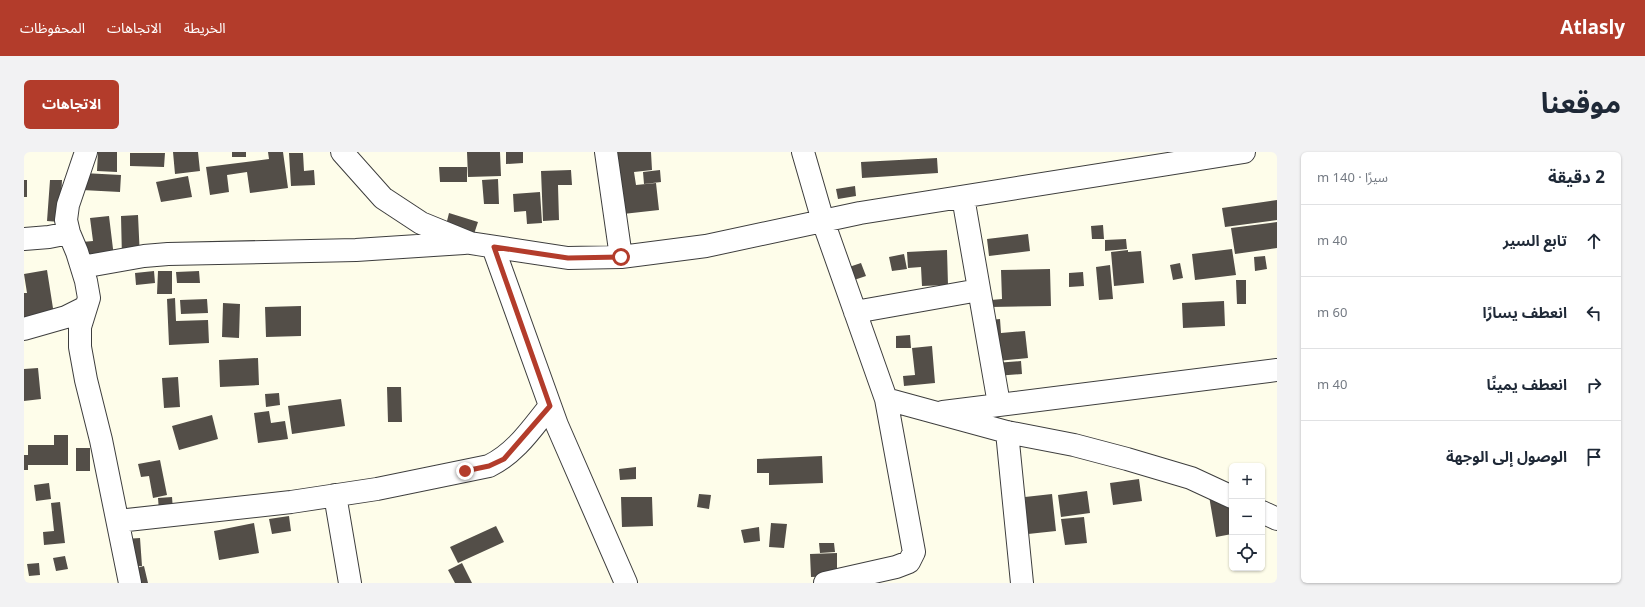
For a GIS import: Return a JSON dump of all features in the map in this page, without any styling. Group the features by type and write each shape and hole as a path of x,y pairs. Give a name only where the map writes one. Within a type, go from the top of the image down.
{"street":[{"path":"86,152 68,205 66,220 69,233 82,267 89,298 80,327 80,347 130,583"},
{"path":"342,152 383,198 421,223 470,243 568,258 621,257 706,246 822,221 1244,152"},
{"path":"606,152 621,257"},
{"path":"804,152 822,221 886,399 914,552 910,562 896,567 825,583"},
{"path":"963,197 999,404"},
{"path":"24,239 49,237 69,233"},
{"path":"82,267 144,256 168,254 356,250 470,243"},
{"path":"494,247 557,425 626,583"},
{"path":"855,312 979,290"},
{"path":"24,329 66,317 86,307"},
{"path":"934,413 1277,370"},
{"path":"886,399 1007,432 1074,445 1127,459 1190,478 1229,496"},
{"path":"118,521 263,505 377,489 489,466 504,459 513,451 550,406"},
{"path":"1007,432 1022,583"},
{"path":"335,495 350,583"},
{"path":"1265,513 1277,519"}],"building":[{"path":"98,152 117,152 117,172 97,171"},
{"path":"173,152 198,152 200,171 175,174"},
{"path":"232,152 246,152 246,157 232,157"},
{"path":"268,152 283,152 288,188 250,193 247,172 227,175 229,192 210,195 206,167 269,159"},
{"path":"467,152 500,152 501,176 468,177"},
{"path":"506,152 523,152 523,163 506,164"},
{"path":"617,152 651,152 652,170 634,172 636,185 656,183 659,210 623,214"},
{"path":"130,153 165,153 164,167 130,166"},
{"path":"289,153 303,153 304,171 314,170 315,185 291,186"},
{"path":"937,158 938,173 862,178 861,162"},
{"path":"439,167 467,167 467,182 440,182"},
{"path":"571,170 572,185 558,185 559,220 543,221 541,171"},
{"path":"660,170 661,182 644,184 643,172"},
{"path":"83,173 121,175 120,192 82,190"},
{"path":"188,176 192,197 161,202 156,182"},
{"path":"498,179 499,204 484,204 482,180"},
{"path":"24,180 27,180 27,197 24,197"},
{"path":"50,180 62,180 60,222 47,221"},
{"path":"855,186 856,196 838,199 836,189"},
{"path":"540,192 542,223 527,224 526,211 514,212 513,194"},
{"path":"1277,200 1277,220 1225,227 1222,208"},
{"path":"449,213 478,222 474,234 446,225"},
{"path":"138,215 140,258 122,258 121,216"},
{"path":"109,216 114,257 84,260 82,242 93,241 90,218"},
{"path":"1277,222 1277,248 1235,254 1231,228"},
{"path":"1103,225 1104,239 1092,239 1091,226"},
{"path":"1028,234 1030,251 989,256 987,239"},
{"path":"1126,239 1127,249 1105,251 1105,240"},
{"path":"1232,249 1236,275 1195,280 1192,254"},
{"path":"947,250 948,285 922,286 921,267 908,268 907,252"},
{"path":"1128,250 1128,252 1141,251 1144,283 1114,286 1111,252"},
{"path":"904,254 907,269 892,271 889,257"},
{"path":"1265,256 1267,269 1255,271 1254,257"},
{"path":"861,263 866,276 851,281 846,268"},
{"path":"1180,263 1183,278 1173,280 1170,265"},
{"path":"1110,265 1113,299 1099,300 1096,267"},
{"path":"1050,269 1051,306 991,307 991,300 1002,299 1001,270"},
{"path":"47,270 55,321 24,326 24,293 27,293 24,274"},
{"path":"154,271 155,283 136,285 135,273"},
{"path":"158,271 172,271 172,294 157,294"},
{"path":"199,271 200,283 177,283 176,272"},
{"path":"1083,272 1084,286 1069,287 1069,273"},
{"path":"1236,280 1246,280 1246,304 1237,304"},
{"path":"175,298 176,321 208,320 209,343 169,345 167,299"},
{"path":"207,299 208,313 181,314 180,300"},
{"path":"1224,301 1225,326 1183,328 1182,303"},
{"path":"223,303 240,304 239,338 222,337"},
{"path":"301,306 301,336 266,337 265,307"},
{"path":"1000,319 1001,333 1025,331 1028,358 997,361 989,320"},
{"path":"910,335 911,348 896,348 896,336"},
{"path":"932,346 935,383 904,386 903,376 915,375 912,348"},
{"path":"258,358 259,385 220,387 219,360"},
{"path":"1021,361 1022,374 995,376 995,363"},
{"path":"38,368 41,399 24,401 24,369"},
{"path":"178,377 180,407 164,408 162,378"},
{"path":"387,387 401,387 402,422 388,422"},
{"path":"279,393 280,405 266,407 265,394"},
{"path":"341,399 345,426 292,434 288,406"},
{"path":"269,411 271,423 285,421 288,439 258,443 254,413"},
{"path":"212,415 218,439 179,450 172,426"},
{"path":"54,435 68,435 68,465 28,465 28,470 24,470 24,455 28,455 28,445 54,445"},
{"path":"76,448 90,448 90,471 76,471"},
{"path":"822,456 823,483 769,485 769,473 757,473 757,459"},
{"path":"160,460 167,495 153,498 149,476 141,477 138,464"},
{"path":"636,467 636,479 620,480 619,469"},
{"path":"1139,479 1142,501 1113,505 1110,483"},
{"path":"49,483 51,499 36,501 34,485"},
{"path":"1087,491 1090,513 1061,517 1058,495"},
{"path":"1229,493 1229,535 1216,537 1209,496"},
{"path":"699,494 711,495 709,509 697,507"},
{"path":"1052,494 1056,531 1028,534 1025,497"},
{"path":"172,497 173,510 159,511 158,498"},
{"path":"621,497 652,497 653,526 622,527"},
{"path":"60,502 65,543 44,545 43,532 54,531 51,503"},
{"path":"289,516 291,531 272,534 269,519"},
{"path":"1084,517 1087,543 1065,545 1061,519"},
{"path":"254,523 259,553 219,560 214,531"},
{"path":"771,523 787,524 784,548 769,547"},
{"path":"496,526 504,542 458,563 450,547"},
{"path":"759,527 760,541 744,543 741,530"},
{"path":"140,538 142,566 128,567 125,539"},
{"path":"819,543 834,543 835,552 820,553"},
{"path":"837,553 837,576 811,577 810,554"},
{"path":"65,556 68,569 56,571 53,558"},
{"path":"39,563 40,575 29,576 27,564"},
{"path":"462,563 472,583 455,583 448,570"},
{"path":"144,566 148,583 131,583 128,570"}],"route":[{"path":"465,471 489,466 504,459 513,451 550,406 494,247 568,258 621,257"}]}
